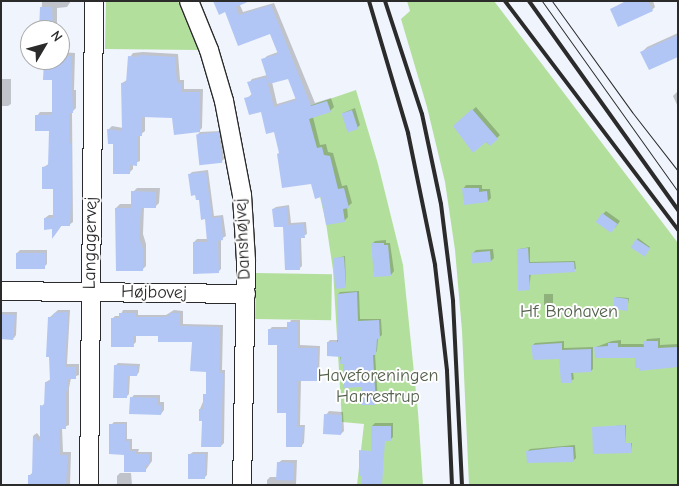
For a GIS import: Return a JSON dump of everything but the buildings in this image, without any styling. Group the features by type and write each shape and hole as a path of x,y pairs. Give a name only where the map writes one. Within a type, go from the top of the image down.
{"street":[{"name":"Langagervej","path":"89,485 94,1"},
{"name":"Danshøjvej","path":"189,1 216,70 233,140 245,226 246,294 242,485"},
{"name":"Højbovej","path":"1,291 246,294"}],"green space":[{"path":"106,1 178,1 198,50 105,49"},
{"name":"Hf. Brohaven","path":"407,1 494,1 678,243 678,485 469,485 462,331 455,250 445,182 427,107 401,19 410,11"},
{"name":"Haveforeningen Harrestrup","path":"356,90 378,164 403,265 418,412 423,485 357,485 364,424 342,422 333,270 326,223 300,109"},
{"path":"256,273 332,274 331,320 255,319"}],"tram line":[{"path":"542,1 678,192"},
{"path":"552,1 632,112 678,171"}],"railway":[{"path":"369,1 408,133 435,265 447,371 452,485"},
{"path":"385,1 422,114 441,204 453,301 462,485"},
{"path":"505,1 678,230"},
{"path":"529,1 678,210"}]}
